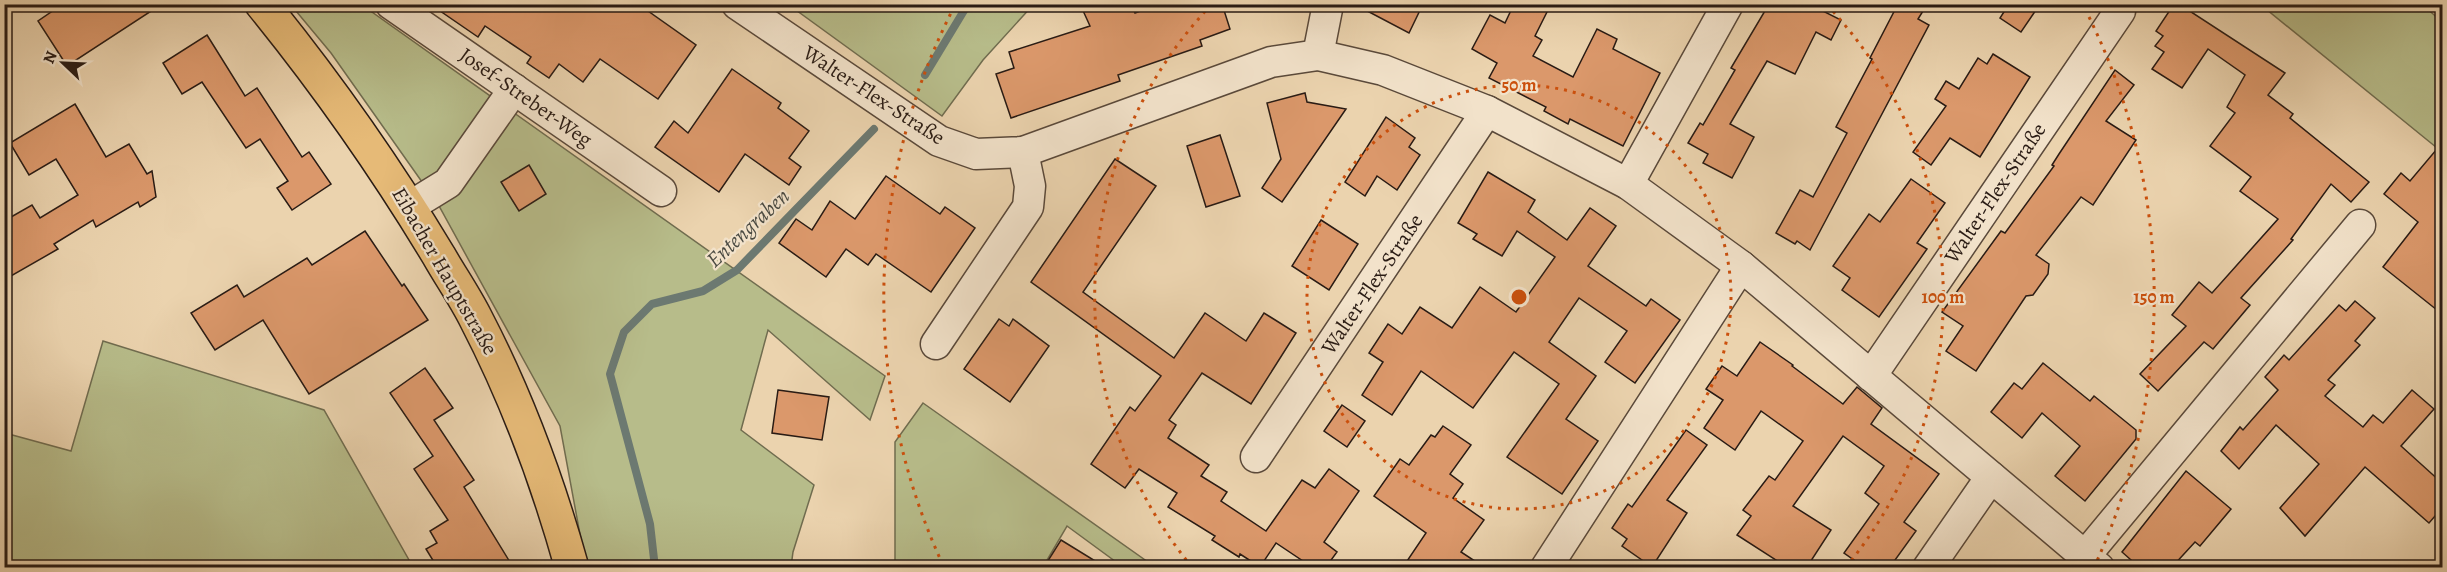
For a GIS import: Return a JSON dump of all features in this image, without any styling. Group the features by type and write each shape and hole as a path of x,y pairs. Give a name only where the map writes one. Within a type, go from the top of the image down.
{"main road":[{"name":"Eibacher Hauptstraße","path":"262,4 338,103 409,207 475,317 497,362 540,464 555,505 572,567"}],"street":[{"name":"Josef-Streber-Weg","path":"391,4 661,191"},
{"name":"Walter-Flex-Straße","path":"737,4 939,141 976,154 1023,152 1271,62 1317,55 1383,70 1487,111 1628,184 1741,266 2092,562 2360,225"},
{"path":"1317,55 1328,4"},
{"path":"1628,184 1728,4"},
{"name":"Walter-Flex-Straße","path":"1871,376 2120,11"},
{"path":"409,207 448,183 514,88"},
{"name":"Walter-Flex-Straße","path":"1256,457 1487,111"},
{"path":"936,344 1028,207 1030,186 1023,152"},
{"path":"1546,567 1741,266"},
{"path":"1928,567 1990,477"}],"green space":[{"path":"1033,4 983,60 942,116 789,5"},
{"path":"291,5 362,5 885,376 870,420 768,330 741,430 814,485 793,552 791,567 586,567 560,426 439,206 331,53"},
{"path":"2261,5 2423,5 2442,22 2442,152"},
{"path":"103,341 324,410 413,567 5,567 5,433 71,451"},
{"path":"923,403 1155,567 1123,567 1067,526 1043,567 899,567 895,561 895,442"}],"building":[{"path":"63,4 162,4 67,66 38,21"},
{"path":"430,4 638,4 696,45 658,99 600,59 583,82 559,64 549,78 527,63 531,57 485,26 478,37"},
{"path":"1080,4 1131,4 1135,13 1160,4 1222,4 1230,29 1200,40 1202,46 1118,75 1120,81 1011,118 996,74 1014,68 1009,52 1090,26"},
{"path":"1354,4 1423,4 1409,33"},
{"path":"1514,4 1551,4 1535,36 1542,40 1533,56 1573,77 1597,29 1617,39 1613,49 1660,73 1623,146 1570,119 1568,124 1544,111 1546,107 1489,78 1497,63 1472,49 1490,15 1505,23"},
{"path":"1769,4 1809,4 1841,20 1831,40 1816,32 1795,74 1767,61 1730,124 1754,137 1732,178 1703,163 1708,154 1688,143 1700,123 1703,125 1735,70 1731,68"},
{"path":"1898,4 1910,4 1923,11 1918,19 1929,25 1810,250 1797,241 1795,244 1776,233 1800,190 1813,197 1847,133 1836,127"},
{"path":"2009,4 2040,4 2021,32 2000,18"},
{"path":"2174,4 2179,4 2285,73 2268,95 2293,114 2290,118 2369,182 2351,202 2331,184 2291,239 2293,240 2241,298 2250,305 2213,349 2204,342 2158,391 2140,374 2186,326 2172,315 2199,282 2212,293 2278,219 2240,191 2251,177 2210,146 2235,113 2227,107 2245,75 2208,49 2182,88 2152,69 2164,52 2155,46 2163,36 2156,31"},
{"path":"207,35 245,96 257,88 302,157 309,152 331,184 292,210 277,188 288,181 260,139 246,148 202,82 182,94 163,63"},
{"path":"1993,54 2030,77 1980,157 1950,138 1931,165 1913,152 1946,106 1935,99 1946,81 1959,89 1978,58 1987,64"},
{"path":"732,69 781,103 778,108 809,131 789,158 801,167 789,185 745,154 719,192 655,147 674,121 688,133"},
{"path":"2115,70 2134,85 2106,121 2136,140 2093,205 2081,197 2036,255 2049,264 2048,274 2033,295 2026,296 1976,371 1946,351 1963,326 1942,312 2001,231 2005,233 2054,166 2052,165"},
{"path":"1305,93 1307,102 1346,109 1282,202 1262,188 1281,159 1267,103"},
{"path":"75,104 106,157 129,144 147,174 152,171 156,197 140,207 138,202 96,227 93,220 54,244 58,249 4,280 4,221 32,205 40,218 78,195 56,159 29,175 10,143"},
{"path":"1386,117 1415,138 1409,147 1420,155 1397,190 1377,176 1365,196 1345,182"},
{"path":"1220,135 1240,196 1206,207 1187,146"},
{"path":"2442,143 2442,314 2383,267 2418,222 2384,194 2401,173 2410,181"},
{"path":"1115,159 1156,186 1083,292 1174,358 1205,313 1246,341 1264,313 1296,333 1251,404 1202,373 1169,420 1176,425 1168,438 1209,465 1201,476 1227,492 1221,501 1266,531 1302,480 1315,488 1329,469 1359,491 1324,542 1337,552 1326,567 1312,567 1276,543 1260,567 1212,540 1215,536 1168,507 1177,493 1139,469 1125,488 1091,464 1130,407 1135,411 1161,376 1031,282"},
{"path":"529,165 546,194 519,211 501,182"},
{"path":"1488,172 1535,200 1528,212 1567,240 1590,208 1616,226 1588,266 1646,306 1651,299 1680,320 1635,383 1605,362 1627,331 1579,298 1549,342 1596,376 1566,419 1598,441 1562,494 1507,457 1559,384 1514,352 1473,408 1421,371 1392,415 1362,395 1383,362 1369,353 1388,324 1402,334 1420,307 1452,328 1480,287 1516,312 1555,257 1517,231 1502,256 1473,239 1477,234 1458,223"},
{"path":"886,176 940,214 945,207 975,228 931,292 876,254 868,265 846,249 826,277 779,243 796,219 812,230 830,201 855,219"},
{"path":"1911,179 1945,203 1917,243 1927,249 1879,317 1842,290 1850,278 1833,266 1869,214 1880,222"},
{"path":"1321,220 1358,244 1329,290 1292,266"},
{"path":"365,231 428,320 309,394 263,320 215,350 191,313 237,285 244,297 307,258 312,265"},
{"path":"2355,301 2375,318 2355,341 2360,345 2328,380 2335,385 2325,396 2363,427 2373,415 2383,423 2412,390 2434,409 2401,446 2442,483 2442,508 2429,523 2365,467 2305,536 2280,508 2319,464 2276,425 2239,469 2221,451 2240,427 2243,430 2278,390 2265,377 2284,355 2289,360 2339,305 2346,311"},
{"path":"999,319 1009,326 1013,319 1049,346 1010,402 964,369"},
{"path":"1760,342 1843,404 1857,387 1882,408 1871,424 1939,474 1904,522 1916,531 1890,567 1864,567 1844,553 1879,504 1865,493 1884,466 1843,436 1793,506 1831,530 1807,567 1787,567 1737,535 1751,516 1743,510 1769,476 1775,480 1803,441 1761,411 1735,450 1704,428 1723,400 1706,389 1722,366 1737,376"},
{"path":"2043,363 2090,401 2094,396 2136,430 2136,439 2085,501 2055,476 2080,446 2042,413 2022,438 1991,412 2014,383 2022,389"},
{"path":"425,368 453,408 434,420 474,480 464,487 513,567 437,567 426,549 437,543 430,531 448,520 414,469 433,456 390,393"},
{"path":"778,390 829,397 822,440 772,433"},
{"path":"1342,405 1365,421 1347,447 1324,431"},
{"path":"1443,426 1471,445 1450,474 1463,484 1453,498 1484,520 1461,552 1484,567 1403,567 1426,533 1374,496 1400,459 1409,465 1431,435 1435,437"},
{"path":"1686,430 1707,445 1667,500 1687,513 1652,567 1622,546 1627,539 1612,528 1628,504 1632,507"},
{"path":"2186,471 2231,509 2200,546 2195,542 2172,567 2139,567 2122,552"},
{"path":"1061,540 1105,567 1044,567"}],"waterway":[{"name":"Entengraben","path":"925,75 968,4"},
{"name":"Entengraben","path":"655,568 650,524 610,374 624,332 652,304 703,291 737,270 874,129"}]}
